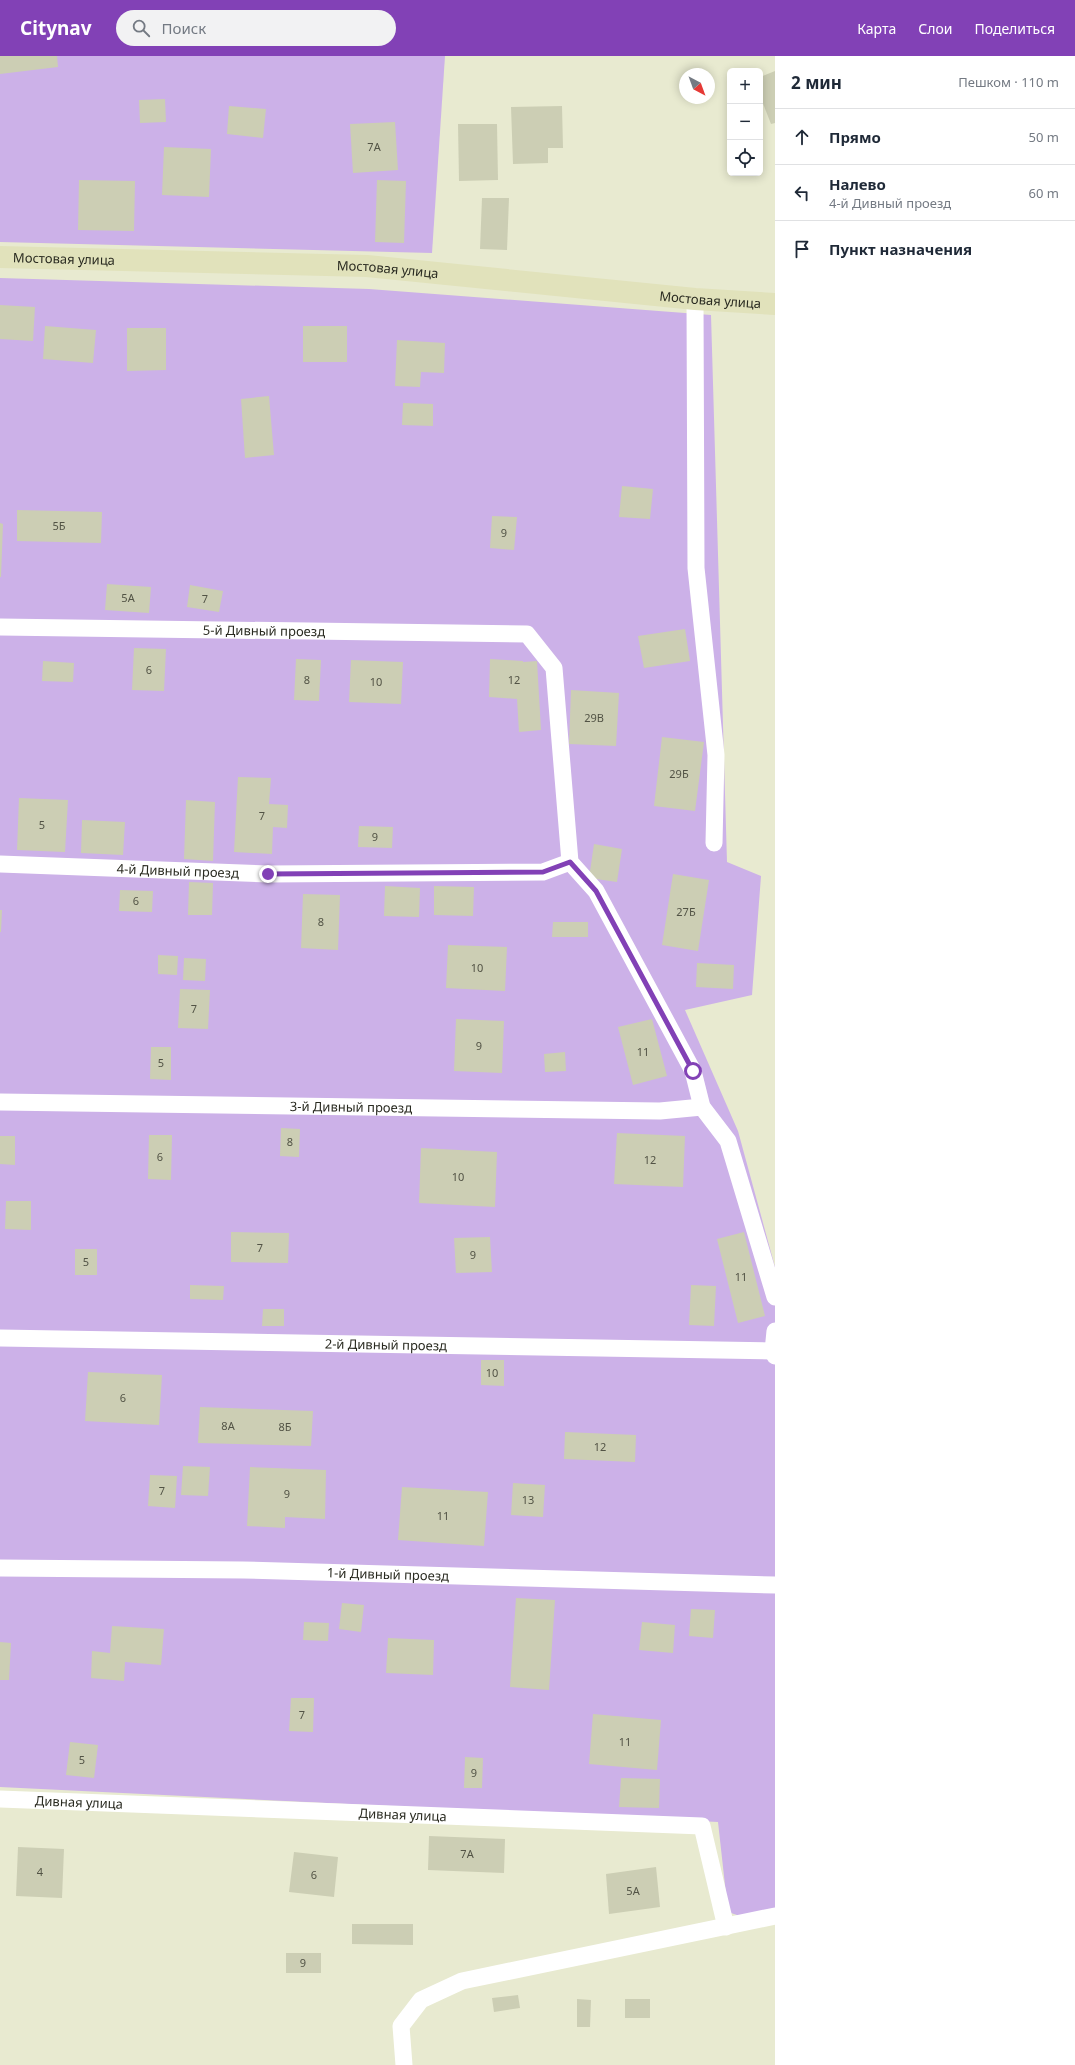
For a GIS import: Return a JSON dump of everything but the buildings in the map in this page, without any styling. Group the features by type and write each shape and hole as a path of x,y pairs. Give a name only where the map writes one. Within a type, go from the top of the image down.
{"street":[{"name":"Мостовая улица","path":"0,257 367,266 695,299 775,304"}],"lane":[{"path":"695,299 696,568 716,755 714,843"},
{"name":"5-й Дивный проезд","path":"0,627 527,634 554,668 570,862"},
{"path":"570,862 596,891 693,1071 702,1107 728,1141 775,1297"},
{"name":"4-й Дивный проезд","path":"0,864 276,874 543,872 570,862"},
{"name":"3-й Дивный проезд","path":"0,1102 660,1111 702,1107"},
{"path":"774,1353 775,1331"},
{"name":"2-й Дивный проезд","path":"0,1338 774,1353"},
{"name":"1-й Дивный проезд","path":"0,1568 243,1570 775,1585"},
{"name":"Дивная улица","path":"0,1799 702,1826 726,1927"},
{"path":"404,2065 401,2026 421,2000 462,1982 775,1916"}],"shaded area":[{"path":"0,56 445,56 432,253 0,242"},
{"path":"0,278 369,289 711,315 727,862 761,876 752,995 685,1010 738,1131 775,1267 775,1908 740,1916 728,1912 718,1822 0,1787"}],"route":[{"path":"268,874 543,872 570,862 596,891 693,1071"}]}
